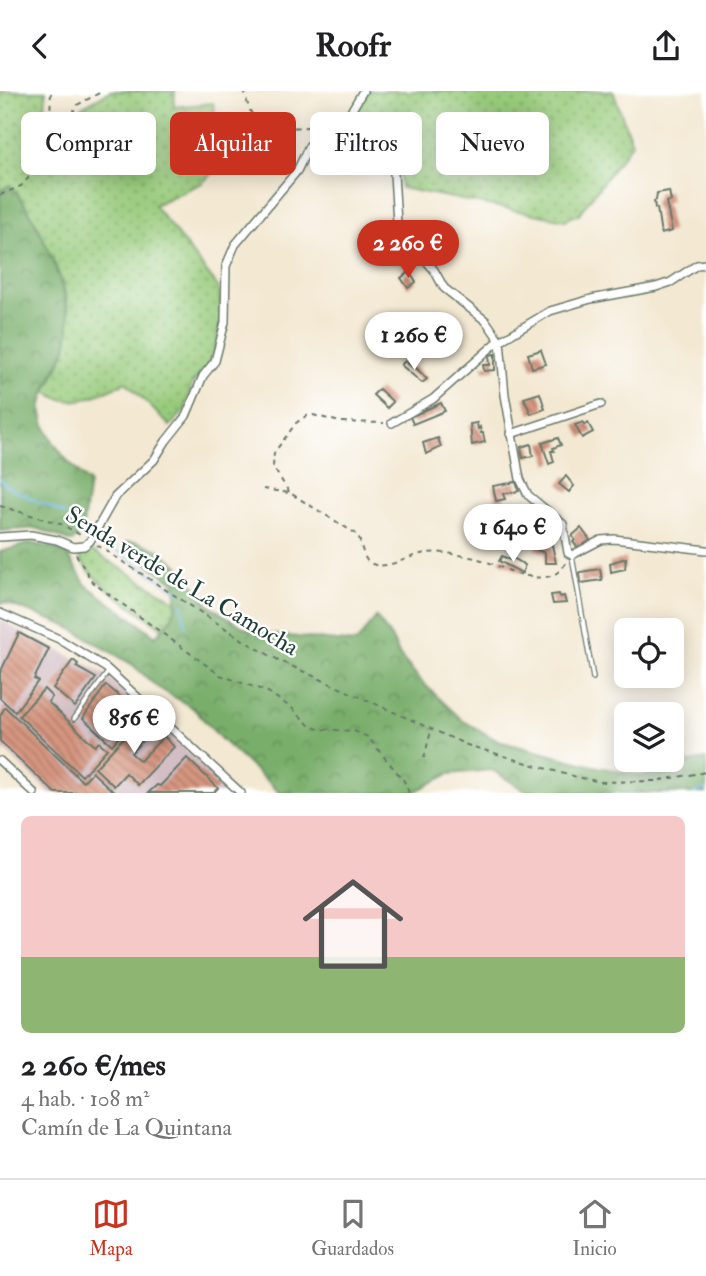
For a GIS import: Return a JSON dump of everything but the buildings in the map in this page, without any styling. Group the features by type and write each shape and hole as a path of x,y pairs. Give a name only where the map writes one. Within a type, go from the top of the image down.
{"street":[{"path":"351,112 363,91"},
{"path":"0,537 31,535 57,540 73,547 84,545 90,541 115,497 155,460 186,416 202,376 215,362 225,322 226,266 235,245 296,171 310,145"},
{"path":"395,175 397,223 434,270 444,288 486,320 500,341 505,395 523,486 533,500 563,524 570,554 601,540 614,539 706,550"},
{"path":"392,423 433,400 500,341 550,311 591,299 656,287 671,282 697,265 706,264"},
{"path":"512,434 601,404"},
{"path":"0,613 59,639 108,670 241,793"},
{"path":"0,761 34,793"}],"lane":[{"path":"570,554 593,678"},
{"path":"74,719 108,670"}],"path":[{"path":"50,112 51,91"},
{"path":"73,112 77,105 103,91"},
{"path":"244,91 256,119 289,128 310,126"},
{"path":"0,195 21,186 31,175"},
{"path":"290,493 273,467 274,453 296,423 306,416 313,415 340,422 392,423"},
{"path":"263,489 290,493 358,535 365,560 371,564 390,564 430,552 474,558 519,575 539,577 559,571 570,554"},
{"name":"Senda verde de La Camocha","path":"0,506 61,524 251,645 431,730 509,759 601,782 655,781 706,772"},
{"path":"73,547 92,582 220,675 268,692 293,709 310,726 354,731 368,737 404,781 409,793"},
{"path":"424,758 431,730"}],"shaded area":[{"path":"0,620 105,674 233,793 50,793 5,750 0,755"}],"green space":[{"path":"0,91 46,91 45,112 21,112 21,175 156,175 156,112 80,112 82,107 110,91 175,91 174,107 213,103 215,112 170,112 170,175 211,175 202,183 154,205 219,288 221,320 215,349 206,367 192,384 185,410 170,426 126,382 86,399 66,400 46,392 67,345 69,317 66,297 52,258 10,185 0,191"},
{"path":"368,91 613,91 632,143 579,214 565,220 401,188 400,175 422,175 422,112 355,112"},
{"path":"10,185 32,216 42,236 65,300 67,342 45,394 42,408 48,433 67,460 89,483 82,531 72,542 37,528 0,531 0,191"},
{"path":"127,542 138,542 158,550 177,564 210,606 245,628 268,634 356,643 376,617 391,637 400,656 421,681 462,720 498,741 614,772 643,776 654,772 684,772 684,763 706,759 706,793 529,793 492,770 449,774 412,793 280,793 222,740 193,708 157,687 133,665 67,626 0,603 0,552 31,543 65,551 86,585 156,636 168,623 176,608 175,583 138,557"},
{"path":"89,549 177,602 174,616 163,629 96,578 79,557"}],"waterway":[{"path":"0,479 7,487 65,514"},
{"path":"98,538 180,593"},
{"path":"181,603 186,626"},
{"path":"694,793 706,789"}]}
